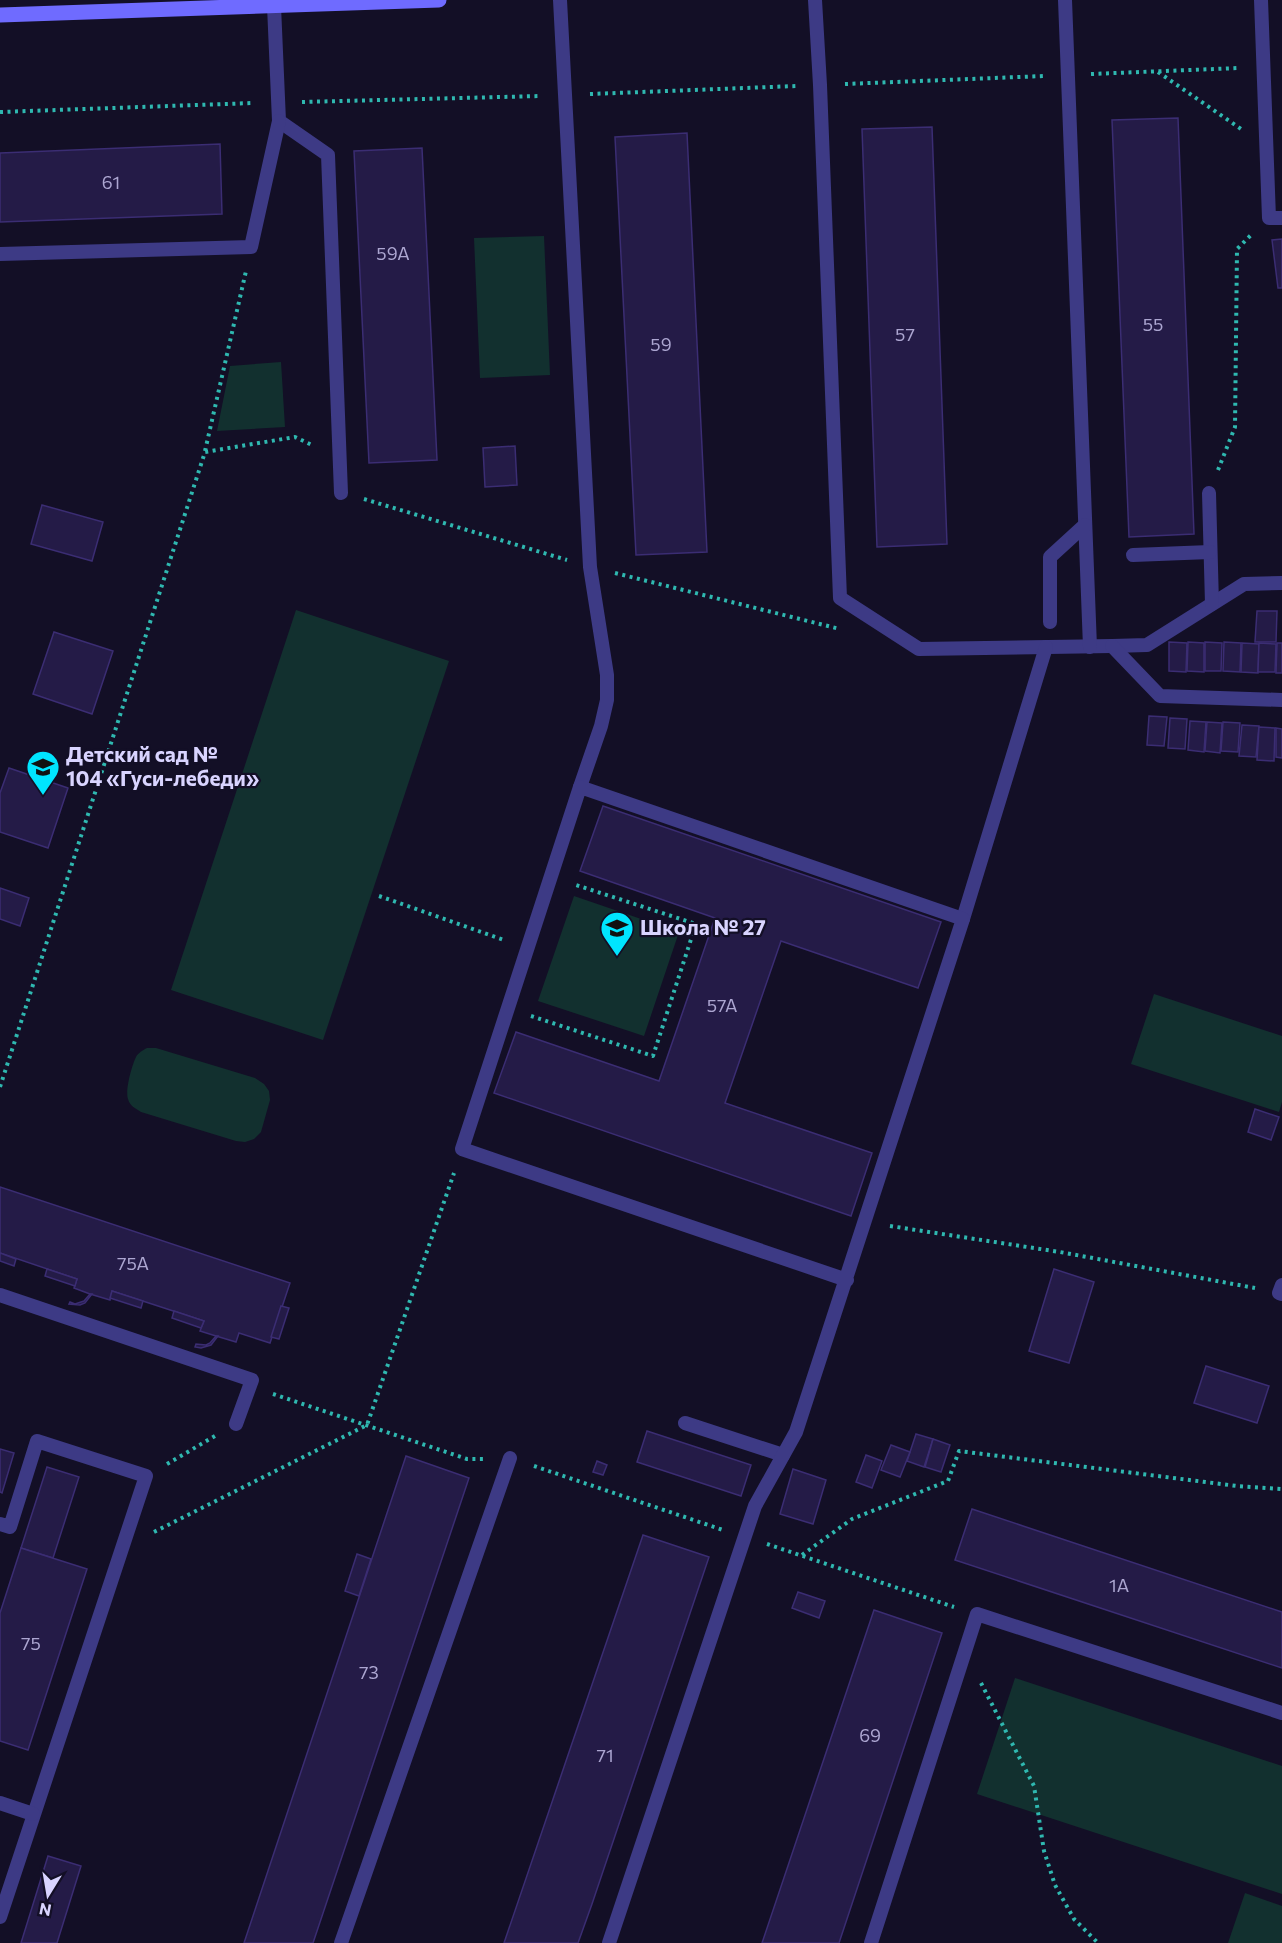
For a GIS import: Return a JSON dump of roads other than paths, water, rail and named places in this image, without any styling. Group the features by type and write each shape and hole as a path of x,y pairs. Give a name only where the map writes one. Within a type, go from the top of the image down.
{"street":[{"path":"0,15 439,0"}],"lane":[{"path":"560,0 590,567 607,675 607,700 601,726 462,1149 847,1280"},
{"path":"815,0 840,598 919,649 1147,645 1244,584 1282,583"},
{"path":"1065,0 1090,646"},
{"path":"1261,0 1266,146 1276,218"},
{"path":"0,254 251,247 279,121 274,6"},
{"path":"279,121 328,155 341,493"},
{"path":"1209,493 1212,604"},
{"path":"1050,622 1050,557 1085,525"},
{"path":"1133,555 1210,552"},
{"path":"1112,646 1160,696 1282,700"},
{"path":"609,1943 755,1506 796,1432 963,918 1046,647"},
{"path":"580,787 963,918"},
{"path":"0,1295 252,1380 236,1424"},
{"path":"685,1423 783,1455"},
{"path":"0,1524 10,1527 37,1441 146,1476 0,1917"},
{"path":"341,1943 510,1458"},
{"path":"871,1943 977,1614 1282,1713"},
{"path":"0,1803 33,1814"}],"place":[{"name":"Детский сад № 104 «Гуси-лебеди»","path":"43,796"},
{"name":"Школа № 27","path":"617,957"}]}
